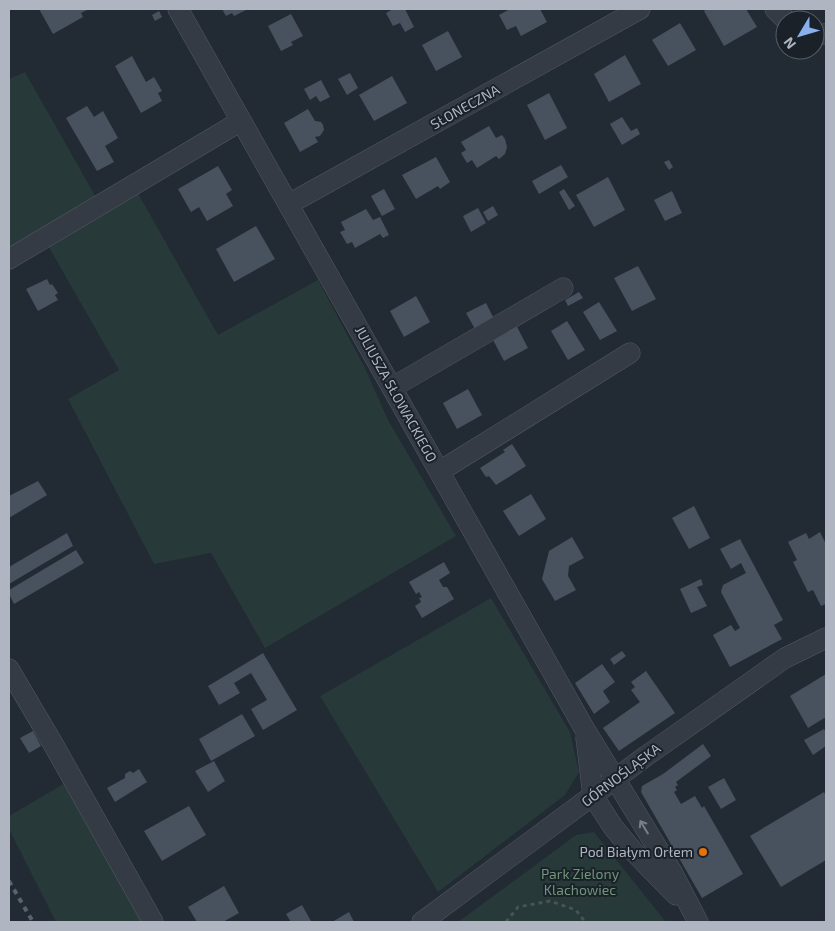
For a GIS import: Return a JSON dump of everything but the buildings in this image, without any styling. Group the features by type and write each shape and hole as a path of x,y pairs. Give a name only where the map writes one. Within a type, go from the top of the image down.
{"street":[{"name":"JULIUSZA SŁOWACKIEGO","path":"178,9 584,728 672,872 696,919"},
{"name":"SŁONECZNA","path":"289,204 640,9"},
{"path":"9,259 241,121"},
{"path":"393,387 563,288"},
{"path":"440,471 630,353"},
{"name":"GÓRNOŚLĄSKA","path":"422,922 614,779 785,658 826,638"},
{"path":"9,669 153,922"},
{"path":"584,728 593,796 613,827 633,851 696,919"}],"path":[{"path":"506,922 518,907 550,901 576,910 585,922"}],"green space":[{"path":"25,72 97,199 131,181 218,335 318,280 365,368 388,420 456,536 265,648 211,553 154,564 68,399 119,370 47,244 9,265 9,79"},
{"path":"491,598 570,732 579,772 565,795 438,892 320,696"},
{"path":"67,782 145,922 56,922 9,829 9,816"},
{"name":"Park Zielony Klachowiec","path":"594,832 666,922 458,922 576,835"}],"railway":[{"path":"9,881 33,922"}],"place":[{"name":"Pod Białym Orłem","path":"703,852"}]}
